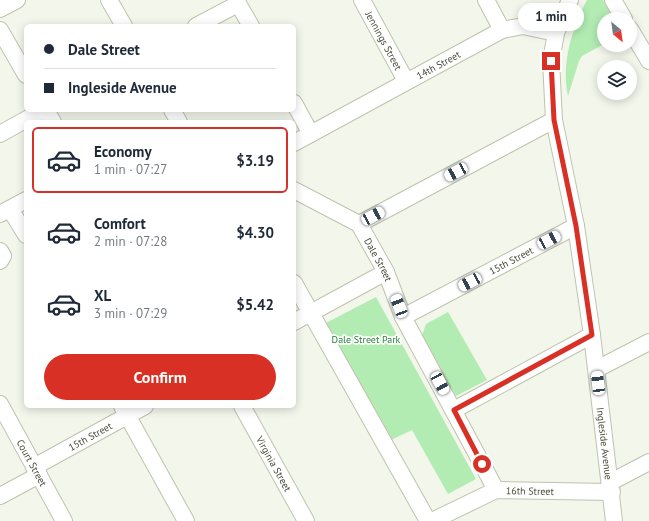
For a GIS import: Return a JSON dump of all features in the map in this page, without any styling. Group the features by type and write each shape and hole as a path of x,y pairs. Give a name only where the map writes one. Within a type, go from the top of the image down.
{"street":[{"path":"0,9 17,0"},
{"path":"109,0 123,24"},
{"name":"Jennings Street","path":"362,0 406,81"},
{"path":"486,0 502,30"},
{"path":"556,33 570,0"},
{"path":"613,0 620,12"},
{"path":"199,24 237,2 250,24"},
{"name":"14th Street","path":"296,142 502,30 522,26 556,33"},
{"path":"0,30 24,72"},
{"name":"Ingleside Avenue","path":"556,33 551,61 554,120 576,226 597,369 614,521"},
{"path":"637,40 649,61"},
{"path":"296,107 311,134"},
{"path":"25,120 39,112"},
{"path":"296,191 359,224 554,120"},
{"path":"0,134 24,121"},
{"path":"24,201 5,212 24,233"},
{"name":"Dale Street","path":"359,224 386,272 403,317 496,490"},
{"name":"15th Street","path":"403,317 576,226"},
{"path":"0,251 3,256 0,261"},
{"path":"296,321 386,272"},
{"path":"296,287 428,521"},
{"path":"454,410 592,335"},
{"path":"597,369 649,342"},
{"name":"Court Street","path":"0,404 64,521"},
{"name":"15th Street","path":"0,496 125,411 137,408"},
{"name":"Virginia Street","path":"243,408 306,521"},
{"path":"125,411 186,521"},
{"path":"611,487 649,462"},
{"name":"16th Street","path":"432,521 496,490 611,487"}],"green space":[{"path":"587,0 603,0 610,12 597,12 597,48 582,56 568,96 566,71 569,46"},
{"name":"Dale Street Park","path":"376,297 476,479 448,494 412,430 389,441 324,324"},
{"path":"448,312 487,380 456,396 422,335 426,324"}],"route":[{"path":"482,464 454,410 592,335 576,226 554,120 551,61"}]}
